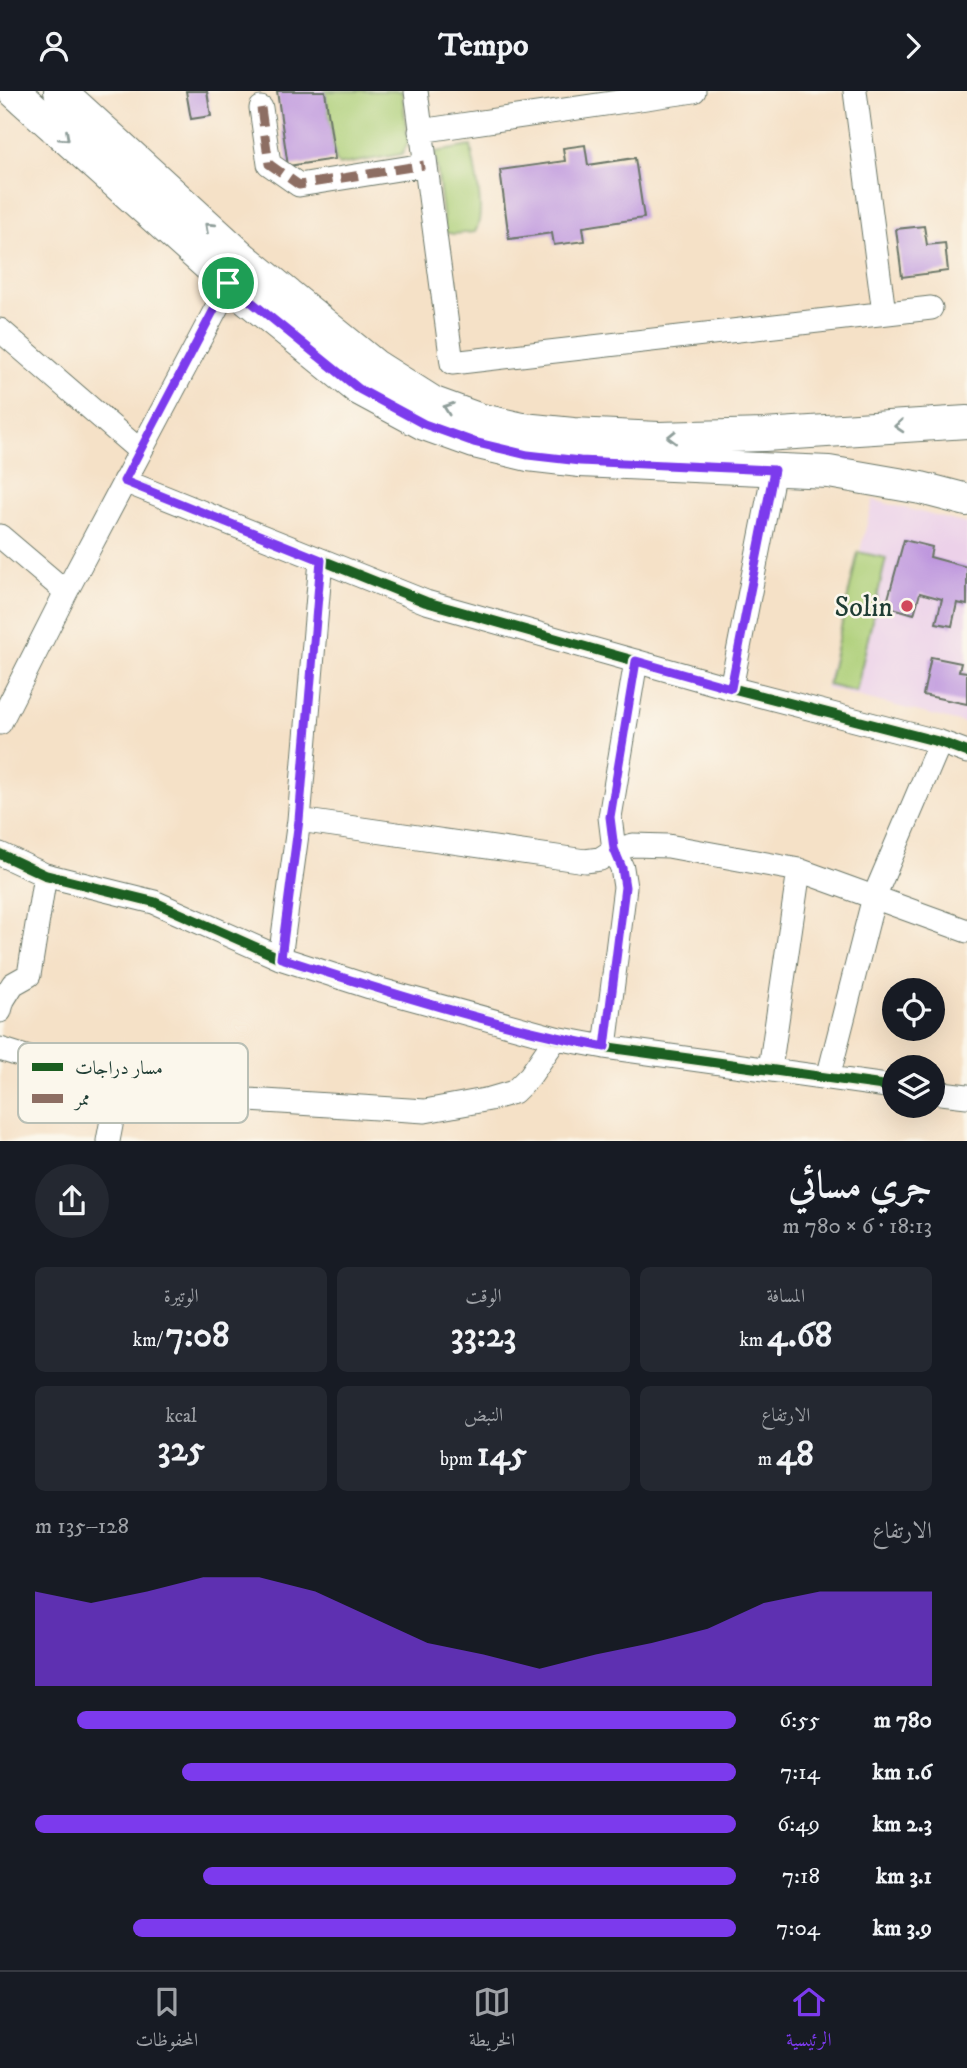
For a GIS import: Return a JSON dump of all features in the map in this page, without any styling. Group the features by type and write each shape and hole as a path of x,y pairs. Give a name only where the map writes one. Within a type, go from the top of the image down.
{"main road":[{"path":"14,91 236,271 434,403 478,419 523,429 573,434 659,437 764,435 967,422"},
{"path":"60,91 236,271 359,389 424,424 474,442 528,455 580,461 829,472 921,488 967,500"}],"street":[{"path":"416,91 452,363 931,308"},
{"path":"420,131 694,91"},
{"path":"855,91 884,313"},
{"path":"261,108 269,164 299,185 424,165"},
{"path":"0,723 66,592 236,271"},
{"path":"0,330 140,451"},
{"path":"731,688 774,470"},
{"path":"124,481 426,602 731,688 940,742 967,752"},
{"path":"0,536 66,592"},
{"path":"281,958 299,820 321,560"},
{"path":"605,1047 625,887 622,868 614,849 610,817 636,661"},
{"path":"828,1078 874,897 940,742"},
{"path":"299,820 585,862 600,859 614,849 633,845 668,846 799,870 967,931"},
{"path":"0,854 45,875 153,902 281,958 370,987 556,1038 882,1085"},
{"path":"770,1069 799,870"},
{"path":"0,1011 13,984 29,975 45,875"},
{"path":"248,1100 425,1111 490,1100 514,1092 530,1076 556,1038"},
{"path":"0,1049 18,1055"},
{"path":"945,1093 967,1096"}],"shaded area":[{"name":"Solin","path":"873,500 967,524 967,724 825,688"}],"green space":[{"path":"325,91 402,91 408,143 402,154 339,165 335,159"},
{"path":"471,146 480,202 478,224 475,232 445,232 435,152"},
{"path":"858,552 886,558 856,692 828,685"}],"building":[{"path":"186,91 207,91 211,116 191,119"},
{"path":"277,91 325,91 335,159 288,166"},
{"path":"585,145 588,165 635,158 644,218 583,227 585,241 554,245 552,233 509,239 500,170 565,161 563,148"},
{"path":"924,226 927,245 945,243 948,271 902,277 896,229"},
{"path":"904,540 932,547 930,557 967,567 967,605 957,603 952,626 936,623 942,599 920,593 914,614 886,606"},
{"path":"931,657 961,663 959,671 967,672 967,704 923,695"}],"marked path":[{"path":"261,108 269,164 299,185 424,165"}],"cycle path":[{"path":"124,481 426,602 731,688 940,742 967,752"},
{"path":"0,854 45,875 154,902 280,958 370,987 556,1038 882,1085"}],"place":[{"name":"Solin","path":"907,606"}],"route":[{"path":"228,283 359,389 424,424 474,442 528,455 580,461 774,470 731,688 636,661 610,817 614,849 622,868 625,887 605,1047 556,1038 370,987 281,958 299,820 321,560 124,481 228,283"}]}
